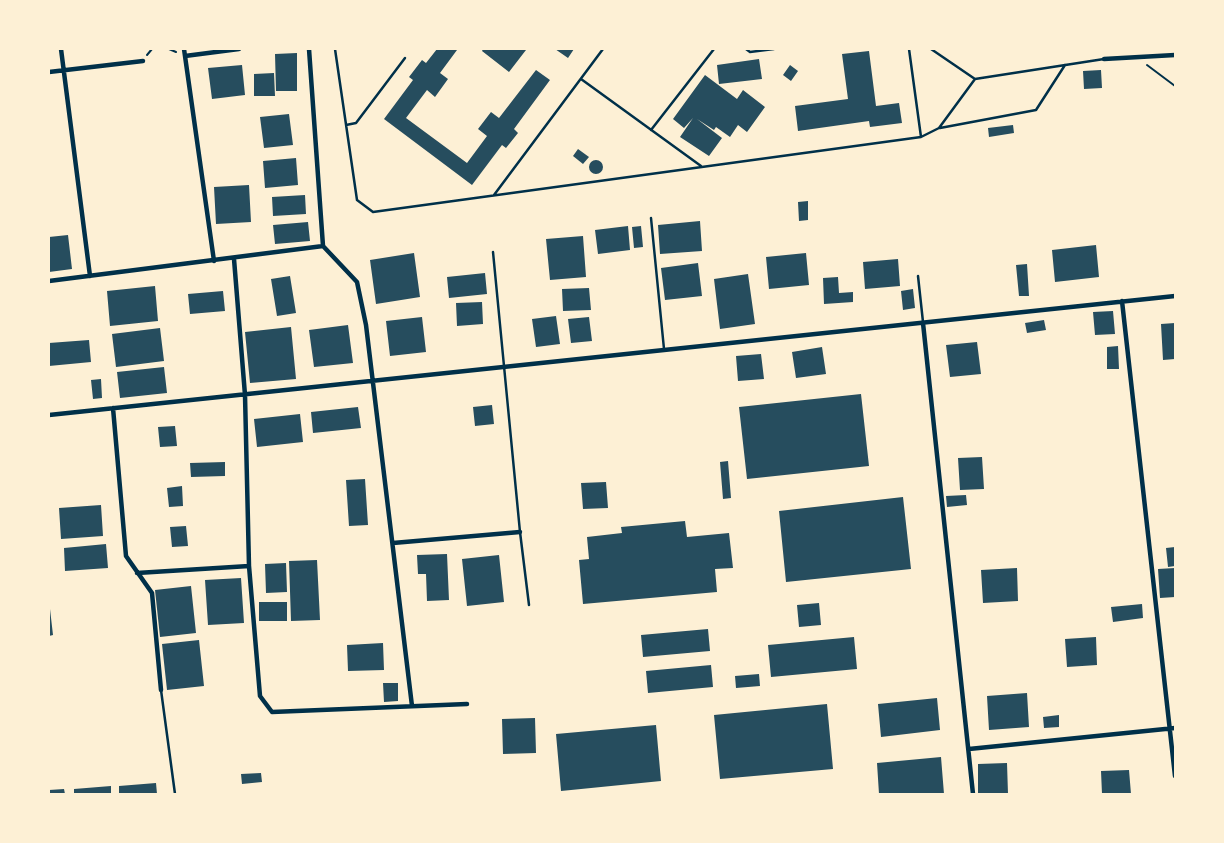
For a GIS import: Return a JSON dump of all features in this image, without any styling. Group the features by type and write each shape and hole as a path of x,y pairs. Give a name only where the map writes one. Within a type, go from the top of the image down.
{"street":[{"path":"62,49 63,70 90,276"},
{"path":"184,49 214,261"},
{"path":"185,56 239,49"},
{"path":"309,49 323,246 357,282 366,325 412,706"},
{"path":"1104,59 1175,55"},
{"path":"49,72 143,60"},
{"path":"49,281 234,259 323,246"},
{"path":"234,259 245,395 249,566 260,696 272,712 466,704"},
{"path":"49,415 1175,296"},
{"path":"1122,302 1173,728 1175,776"},
{"path":"923,323 973,794"},
{"path":"113,408 126,556 152,593 161,690"},
{"path":"393,543 520,532"},
{"path":"138,572 249,566"},
{"path":"968,749 1173,728"}],"lane":[{"path":"334,49 357,200 373,212 921,137 939,128 1036,110 1064,65"},
{"path":"494,195 603,49"},
{"path":"652,130 714,49"},
{"path":"746,49 750,52 774,49"},
{"path":"909,49 921,137"},
{"path":"930,49 975,79 1104,59"},
{"path":"346,124 356,123 405,58"},
{"path":"581,79 702,167"},
{"path":"939,128 975,79"},
{"path":"651,218 664,351"},
{"path":"493,252 529,606"},
{"path":"918,276 923,323"},
{"path":"161,690 175,794"}],"path":[{"path":"1138,57 1175,86"}],"building":[{"path":"437,49 457,50 440,73 448,79 435,97 427,90 406,118 467,163 487,136 478,129 491,112 499,118 536,70 550,80 514,129 518,133 506,148 502,145 472,185 384,119 413,80 409,77 422,60 426,63"},
{"path":"483,49 526,50 509,72 482,51"},
{"path":"555,49 574,49 568,58"},
{"path":"869,51 876,106 899,103 902,123 870,127 869,121 798,131 795,106 848,99 842,54"},
{"path":"297,53 297,91 276,91 275,54"},
{"path":"759,59 762,79 719,84 717,65"},
{"path":"242,65 245,95 212,99 208,68"},
{"path":"790,65 798,71 791,81 783,75"},
{"path":"1101,70 1102,88 1084,89 1083,71"},
{"path":"274,73 275,96 254,96 254,74"},
{"path":"705,75 737,99 743,90 765,107 747,132 738,125 730,137 716,127 714,130 697,119 722,138 709,156 680,137 693,118 684,128 673,119"},
{"path":"289,114 293,145 264,148 260,117"},
{"path":"1013,125 1014,133 989,137 988,128"},
{"path":"578,149 589,157 583,164 573,156"},
{"path":"296,158 298,185 265,188 263,161"},
{"path":"593,160 599,160 603,167 599,174 593,174 589,170 589,164"},
{"path":"249,185 251,222 216,224 214,187"},
{"path":"305,195 306,214 273,216 272,197"},
{"path":"808,201 808,220 799,221 798,202"},
{"path":"700,221 702,251 660,254 658,225"},
{"path":"308,222 310,241 275,244 273,225"},
{"path":"628,226 630,250 598,254 595,230"},
{"path":"641,226 643,247 634,248 632,227"},
{"path":"68,235 72,269 49,272 49,237"},
{"path":"583,236 586,277 550,280 546,239"},
{"path":"1096,245 1099,277 1055,282 1052,250"},
{"path":"414,253 420,297 376,304 370,260"},
{"path":"806,253 809,285 769,289 766,257"},
{"path":"898,259 900,286 865,289 863,262"},
{"path":"698,263 702,296 665,300 661,268"},
{"path":"1027,264 1029,296 1019,296 1016,265"},
{"path":"485,273 487,294 449,298 447,277"},
{"path":"748,274 755,324 720,329 714,279"},
{"path":"290,276 296,313 277,316 271,279"},
{"path":"838,277 839,293 853,292 853,302 824,304 823,278"},
{"path":"155,286 158,321 110,326 107,291"},
{"path":"589,288 591,310 563,311 562,289"},
{"path":"913,289 915,308 903,310 901,291"},
{"path":"223,291 225,311 190,314 188,294"},
{"path":"482,302 483,324 457,326 456,303"},
{"path":"1113,311 1115,334 1095,335 1093,312"},
{"path":"556,316 560,344 536,347 532,319"},
{"path":"422,317 426,352 390,356 386,321"},
{"path":"589,317 592,341 571,343 568,319"},
{"path":"1044,320 1046,330 1027,333 1025,323"},
{"path":"1175,323 1175,359 1163,360 1161,324"},
{"path":"348,325 353,363 314,367 309,330"},
{"path":"291,327 296,379 250,383 245,332"},
{"path":"160,328 164,361 116,367 112,334"},
{"path":"89,340 91,362 49,366 49,343"},
{"path":"977,342 981,374 950,377 946,345"},
{"path":"1118,346 1119,369 1107,369 1107,347"},
{"path":"822,347 826,374 796,378 792,352"},
{"path":"761,354 764,379 738,381 736,356"},
{"path":"164,367 167,393 120,398 117,372"},
{"path":"101,379 102,398 93,399 91,380"},
{"path":"861,394 869,466 747,479 739,407"},
{"path":"492,405 494,424 475,426 473,407"},
{"path":"358,407 361,428 313,433 311,412"},
{"path":"300,414 303,442 257,447 254,419"},
{"path":"175,426 177,446 160,447 158,427"},
{"path":"982,457 984,489 960,490 958,458"},
{"path":"728,461 731,498 723,499 720,462"},
{"path":"225,462 225,476 191,477 190,463"},
{"path":"365,479 368,525 349,526 346,480"},
{"path":"606,482 608,508 583,509 581,483"},
{"path":"182,486 183,506 169,507 167,488"},
{"path":"966,495 967,505 947,507 946,496"},
{"path":"903,497 911,569 786,582 779,511"},
{"path":"101,505 103,536 61,539 59,508"},
{"path":"685,521 687,537 729,533 733,568 715,569 717,592 583,604 579,560 589,559 587,537 622,533 621,527"},
{"path":"186,526 188,546 172,547 170,527"},
{"path":"106,544 108,568 65,571 64,548"},
{"path":"1175,547 1175,566 1168,567 1166,548"},
{"path":"447,554 449,600 427,601 426,574 418,574 417,555"},
{"path":"499,555 504,602 467,606 462,559"},
{"path":"317,560 320,620 291,621 289,561"},
{"path":"286,563 287,592 266,593 265,564"},
{"path":"1017,568 1018,601 983,603 981,570"},
{"path":"1175,568 1175,597 1160,598 1158,569"},
{"path":"241,578 244,623 208,625 205,580"},
{"path":"191,586 196,633 160,637 155,590"},
{"path":"259,602 287,602 287,621 259,621"},
{"path":"819,603 821,625 799,627 797,605"},
{"path":"1142,604 1143,618 1113,622 1111,607"},
{"path":"49,609 53,635 49,636"},
{"path":"708,629 710,651 643,657 641,635"},
{"path":"854,637 857,669 771,677 768,645"},
{"path":"1096,637 1097,665 1067,667 1065,639"},
{"path":"199,640 204,686 167,690 162,644"},
{"path":"383,643 384,670 348,671 347,645"},
{"path":"711,665 713,687 648,693 646,671"},
{"path":"759,674 760,686 736,688 735,676"},
{"path":"383,683 398,683 398,701 384,702"},
{"path":"1027,693 1029,727 989,730 987,696"},
{"path":"937,698 940,730 881,737 878,704"},
{"path":"827,704 833,769 720,779 714,715"},
{"path":"1059,715 1059,727 1044,728 1043,717"},
{"path":"535,718 536,753 503,754 502,719"},
{"path":"656,725 661,781 561,791 556,734"},
{"path":"941,757 944,794 879,794 877,763"},
{"path":"1007,763 1008,794 978,794 978,764"},
{"path":"1129,770 1131,794 1102,794 1101,771"},
{"path":"261,773 262,782 242,784 241,774"},
{"path":"156,783 157,794 119,794 119,786"},
{"path":"111,786 111,794 74,794 74,789"},
{"path":"64,789 65,794 49,794 49,790"}]}
